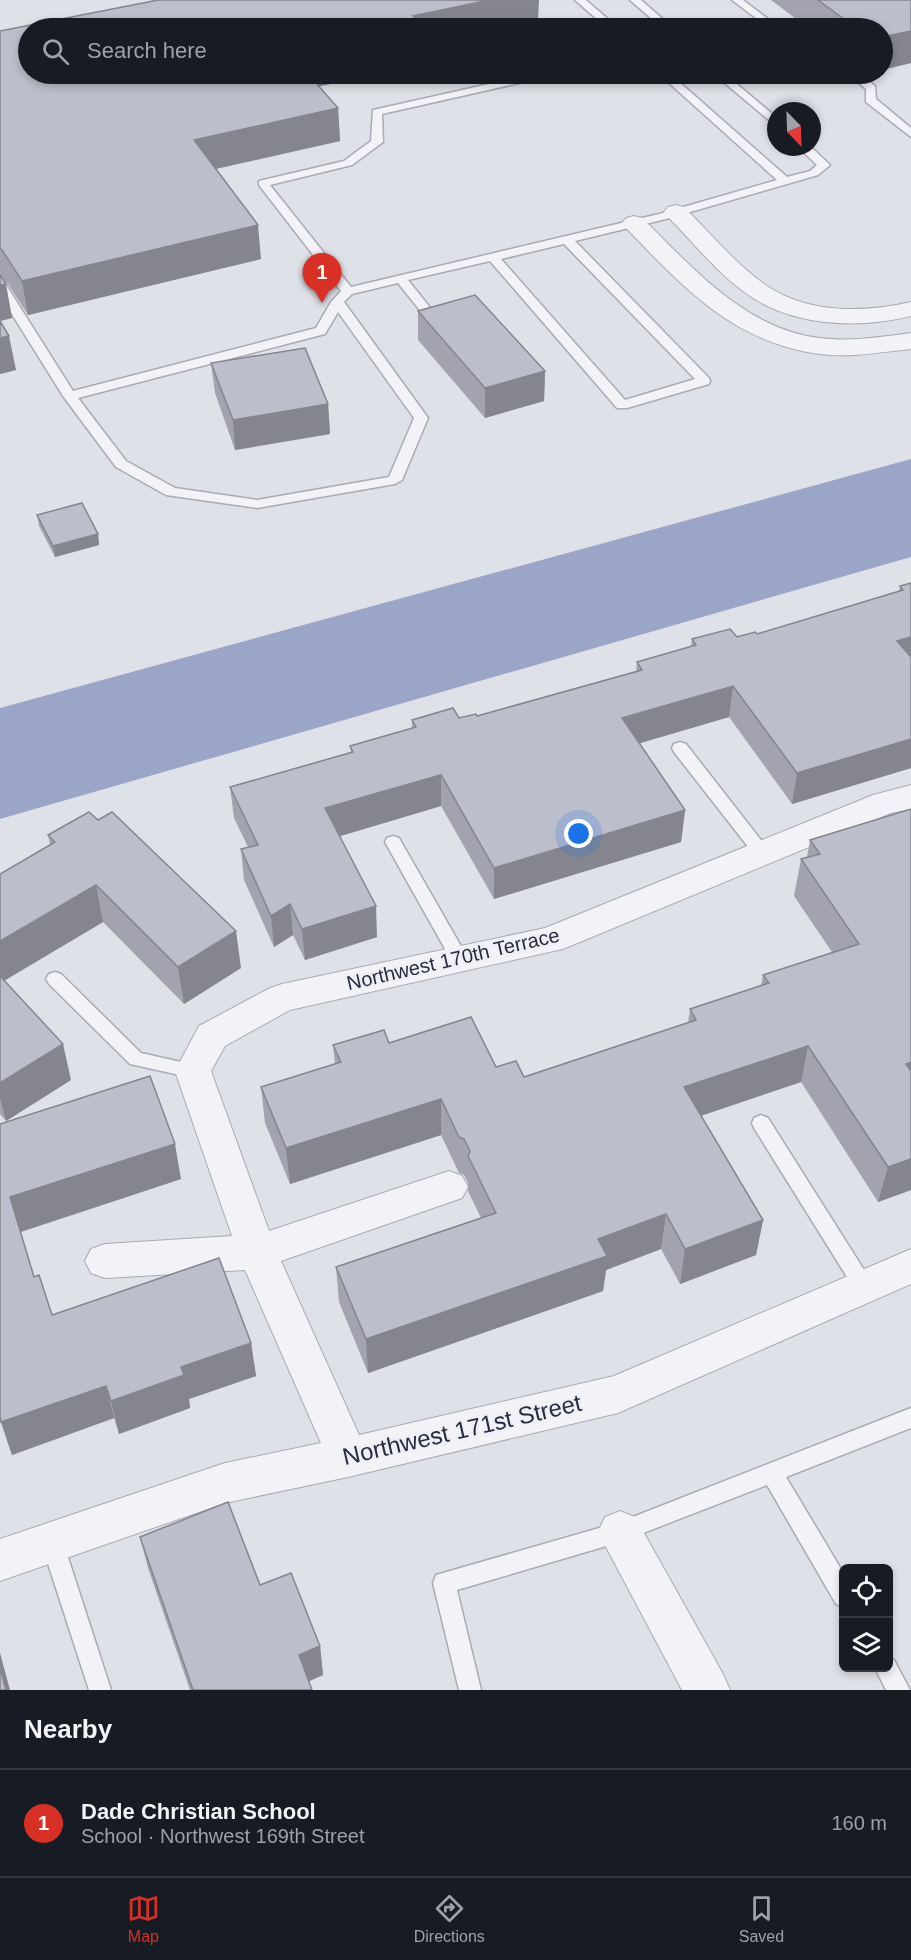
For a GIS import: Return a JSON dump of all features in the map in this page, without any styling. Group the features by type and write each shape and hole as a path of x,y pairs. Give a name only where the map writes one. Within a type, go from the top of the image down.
{"street":[{"path":"676,212 757,290 804,312 852,317 911,309"},
{"path":"634,223 701,290 738,318 771,336 823,348 876,347 911,341"},
{"name":"Northwest 170th Terrace","path":"193,1071 212,1036 282,998 551,940 884,803 911,797"},
{"path":"193,1071 257,1252 348,1457"},
{"path":"105,1261 257,1252 449,1187"},
{"name":"Northwest 171st Street","path":"0,1560 225,1483 348,1457 618,1394 911,1266"},
{"path":"620,1532 707,1690"}],"lane":[{"path":"580,0 601,18"},
{"path":"635,0 656,18"},
{"path":"737,0 761,18"},
{"path":"348,291 263,183 348,163 376,142 377,112 502,84"},
{"path":"675,84 785,181"},
{"path":"731,84 767,115"},
{"path":"866,84 871,88 870,100 911,134"},
{"path":"70,396 321,331 336,302 348,291 634,223 814,172 824,165 814,156"},
{"path":"492,256 622,405 704,381 566,239"},
{"path":"400,278 434,320"},
{"path":"0,285 70,396 121,464 171,492 257,504 395,480 421,418 336,302"},
{"path":"680,748 762,853"},
{"path":"393,842 460,960"},
{"path":"55,979 136,1059 193,1071"},
{"path":"761,1123 864,1287"},
{"path":"470,1690 444,1583 620,1532 911,1418"},
{"path":"772,1474 839,1589"},
{"path":"52,1542 100,1690"},
{"path":"888,1672 899,1690"}],"water":[{"path":"911,459 911,557 0,819 0,708"}],"building":[{"path":"158,0 489,0 413,16 415,18 66,18"},
{"path":"818,0 911,0 911,31 893,35 893,18 842,18"},
{"path":"18,27 18,84 317,84 338,108 194,140 258,225 22,281 0,249 0,31"},
{"path":"0,275 6,284 0,285"},
{"path":"475,295 545,371 485,388 418,311"},
{"path":"0,321 9,336 0,338"},
{"path":"305,348 328,404 233,420 211,363"},
{"path":"82,503 98,534 53,546 37,515"},
{"path":"911,583 911,637 897,641 911,657 911,739 797,773 733,686 622,718 685,810 494,868 441,775 325,808 376,906 302,929 290,904 271,916 241,849 258,845 230,787 353,752 350,746 416,727 412,720 453,708 459,718 476,714 477,716 642,670 637,662 696,645 692,639 730,629 737,637 755,632 757,634 903,590 900,586"},
{"path":"911,809 911,1062 906,1064 911,1071 911,1159 888,1167 808,1046 684,1087 763,1220 685,1249 666,1214 598,1239 607,1256 366,1339 336,1267 496,1213 468,1156 470,1151 464,1139 459,1137 441,1099 286,1148 261,1087 341,1062 333,1045 384,1030 389,1043 471,1017 496,1067 516,1061 524,1077 696,1020 690,1009 769,983 763,975 859,944 801,859 820,854 810,840"},
{"path":"89,812 98,820 112,812 236,931 178,967 96,885 0,941 0,874 55,842 48,835"},
{"path":"0,976 63,1044 0,1083"},
{"path":"150,1076 175,1144 10,1197 34,1277 39,1275 52,1315 219,1258 251,1343 181,1367 184,1375 111,1401 106,1386 1,1422 0,1124"},
{"path":"228,1502 260,1585 291,1573 320,1646 299,1655 312,1690 193,1690 140,1537"},
{"path":"0,1668 6,1690 0,1690"}],"place":[{"name":"Dade Christian School","path":"322,303"}]}
